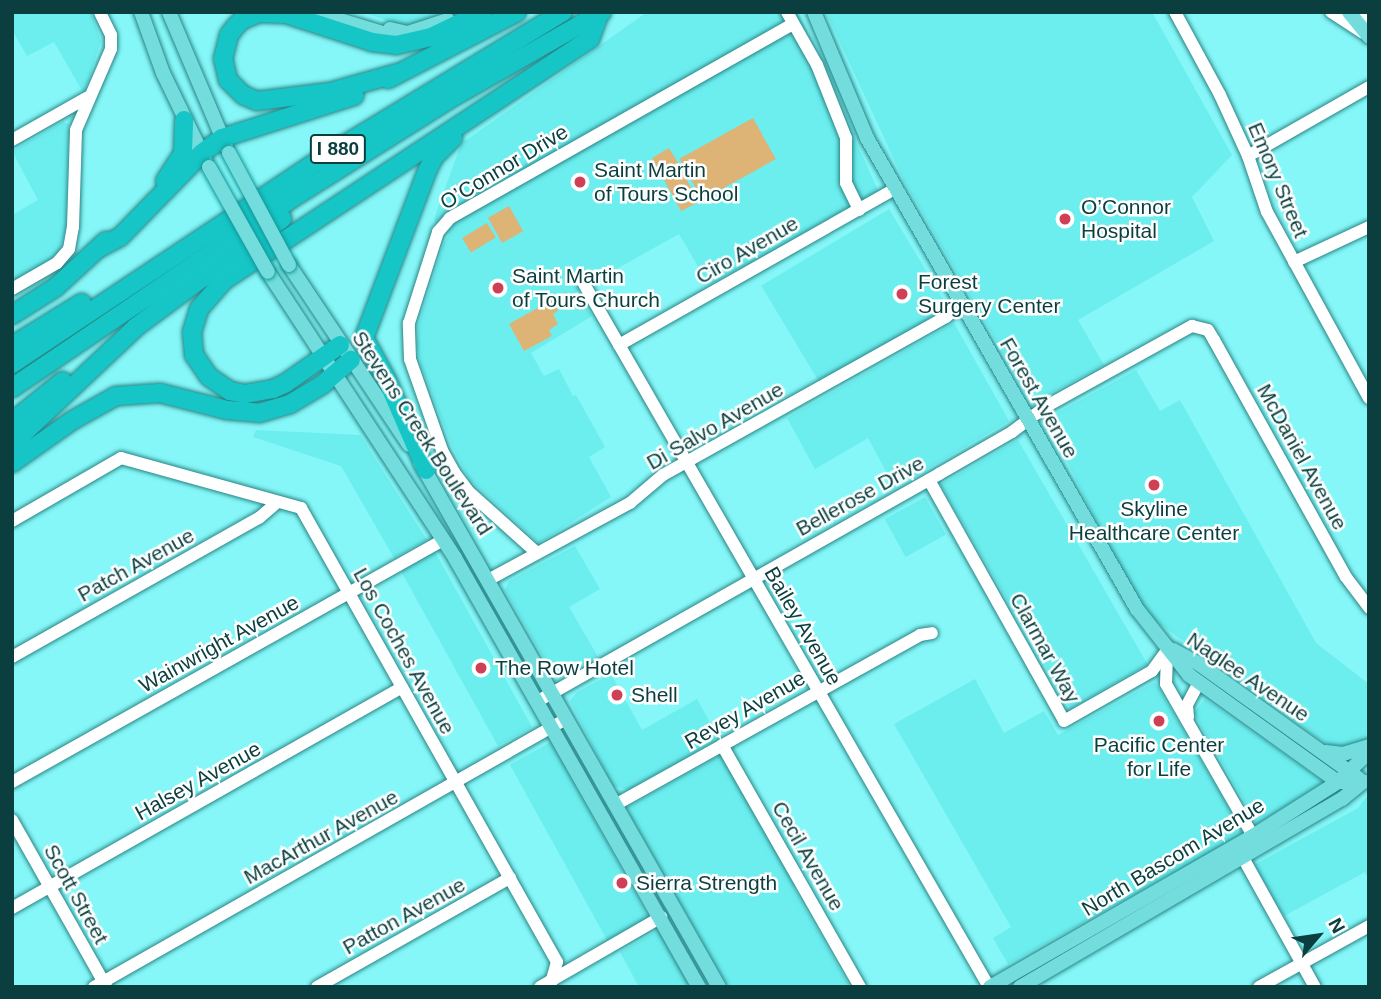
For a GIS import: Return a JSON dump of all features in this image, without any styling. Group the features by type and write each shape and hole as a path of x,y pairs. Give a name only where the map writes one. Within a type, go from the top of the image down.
{"highway":[{"path":"398,73 330,92 257,101 243,95 228,80 223,60 229,35 235,27 242,20 259,13 286,14 372,42 396,44 431,37 483,12"},
{"path":"99,248 120,237 205,160 226,146 354,96 517,12"},
{"name":"I 880","path":"12,364 329,155 564,12"},
{"path":"340,345 272,389 245,394 230,391 209,377 194,355 194,320 205,298 223,281 590,39 601,13"},
{"name":"I 880","path":"12,388 299,194 448,100 601,13"},
{"path":"426,470 387,380 365,344 365,332 434,158 487,107"},
{"path":"12,315 56,287 99,248 173,171 183,153 184,120"},
{"path":"12,444 136,327 235,251 290,214 299,194"},
{"path":"12,346 96,294 118,292"},
{"path":"12,422 119,335 136,327"},
{"path":"12,463 73,420 116,396 140,392 173,394 227,410 259,413 290,404 351,360"},
{"path":"12,473 73,420"}],"main road":[{"name":"Stevens Creek Boulevard","path":"141,12 184,120 271,278 455,558 699,987"},
{"name":"Stevens Creek Boulevard","path":"169,12 226,146 289,265 426,470 719,987"},
{"path":"313,12 398,38 428,33 473,12"},
{"path":"342,12 408,33 426,29 463,12"},
{"name":"Forest Avenue","path":"814,12 867,138 895,189 1121,584 1169,648"},
{"path":"1349,12 1368,37"},
{"path":"455,558 488,580"},
{"name":"Naglee Avenue","path":"1169,648 1189,675 1338,782"},
{"name":"Naglee Avenue","path":"1169,648 1199,664 1321,752 1367,781"},
{"path":"1321,752 1343,754 1369,746"},
{"name":"North Bascom Avenue","path":"1029,980 1338,782 1369,752"},
{"path":"1338,782 1367,781"},
{"name":"North Bascom Avenue","path":"989,987 1029,980 1163,905 1241,856 1342,799 1367,781"},
{"name":"Stevens Creek Boulevard","path":"629,861 645,873 661,902 666,907 674,907"}],"street":[{"path":"12,289 57,263 69,249 76,130 111,49 111,35 100,12"},
{"name":"Emory Street","path":"1175,12 1220,95 1248,156 1267,212 1369,398"},
{"path":"1331,12 1368,37"},
{"path":"1361,12 1368,37"},
{"path":"789,19 817,65 846,138 846,183 859,210"},
{"name":"O’Connor Drive","path":"537,553 469,492 454,471 442,450 410,359 409,323 438,232 450,218 789,19"},
{"path":"1248,156 1369,87"},
{"path":"12,140 88,97"},
{"name":"Ciro Avenue","path":"619,345 895,189"},
{"path":"1294,262 1369,228"},
{"name":"Bailey Avenue","path":"584,284 989,987"},
{"name":"Di Salvo Avenue","path":"488,580 630,503 663,475 946,317 960,305"},
{"name":"Bellerose Drive","path":"538,701 929,481 1028,421 1045,407 1182,330 1200,326"},
{"name":"McDaniel Avenue","path":"1200,326 1214,340 1346,577 1369,608"},
{"name":"Los Coches Avenue","path":"14,519 121,458 301,508 557,961 552,983"},
{"name":"Clarmar Way","path":"929,481 1064,721 1152,671 1169,648"},
{"name":"Patch Avenue","path":"12,657 259,518 276,503"},
{"name":"Wainwright Avenue","path":"12,782 444,540"},
{"name":"Revey Avenue","path":"615,805 920,635 932,634"},
{"path":"1169,648 1166,684 1253,836"},
{"path":"1189,721 1187,705 1199,682"},
{"name":"Halsey Avenue","path":"12,908 402,687"},
{"name":"MacArthur Avenue","path":"101,985 566,719"},
{"name":"Cecil Avenue","path":"722,745 860,987"},
{"name":"Scott Street","path":"12,820 101,985"},
{"path":"1241,856 1315,987"},
{"name":"Patton Avenue","path":"317,987 510,878"},
{"path":"540,987 552,983 661,917"},
{"path":"1259,987 1369,926"}],"shaded area":[{"path":"12,12 91,12 101,41 84,94 54,42 27,56 12,30"},
{"path":"363,12 460,12 430,29 407,28"},
{"path":"647,12 798,12 880,195 709,285 679,234 577,291 592,316 531,353 544,376 559,369 605,447 589,457 611,497 539,543 469,479 451,444 421,365 417,346 418,326 444,243 450,233 442,235 434,219 461,144"},
{"name":"O’Connor Hospital","path":"826,12 1152,12 1232,155 1192,197 1214,241 1078,320 1104,365 1032,403 904,181"},
{"path":"753,118 776,159 702,200 680,159"},
{"path":"63,122 69,124 66,229 58,256 17,282 12,274 12,215 38,200 12,151"},
{"path":"669,148 683,171 672,178 683,173 699,202 681,211 652,158"},
{"path":"509,206 523,231 502,243 488,218"},
{"path":"889,209 949,308 821,385 761,286"},
{"path":"487,223 496,238 471,253 462,238"},
{"path":"566,292 568,297 555,305 558,311 553,314 558,324 549,330 552,336 524,351 509,324"},
{"path":"954,323 1009,421 895,488 868,438 815,469 787,418"},
{"path":"1136,370 1160,411 1180,400 1316,643 1369,684 1369,739 1366,743 1335,750 1140,610 1046,419"},
{"path":"256,430 360,435 427,540 394,558 341,466 253,437"},
{"path":"1018,440 1148,664 1070,709 941,484"},
{"path":"925,497 946,535 906,557 885,519"},
{"path":"575,546 600,589 569,607 598,657 560,676 552,672 505,590 509,581"},
{"path":"435,552 532,727 498,746 401,571"},
{"path":"611,674 642,730 697,699 719,739 630,790 613,786 570,701 577,692"},
{"path":"975,679 1004,733 1044,711 1058,735 1155,682 1244,834 1008,964 993,938 1011,927 894,724"},
{"path":"1205,699 1324,782 1257,824 1194,713"},
{"path":"551,742 649,920 608,942 510,765"},
{"path":"721,755 796,885 793,887 850,987 728,987 626,808"},
{"path":"1369,793 1369,880 1365,872 1284,916 1254,865 1358,808"},
{"path":"660,929 692,987 639,987 620,952"}],"place":[{"name":"Saint Martin of Tours School","path":"580,182"},
{"name":"O’Connor Hospital","path":"1065,219"},
{"name":"Saint Martin of Tours Church","path":"498,288"},
{"name":"Forest Surgery Center","path":"902,294"},
{"name":"Skyline Healthcare Center","path":"1154,485"},
{"name":"The Row Hotel","path":"481,668"},
{"name":"Shell","path":"617,695"},
{"name":"Pacific Center for Life","path":"1159,721"},
{"name":"Sierra Strength","path":"622,883"}]}
